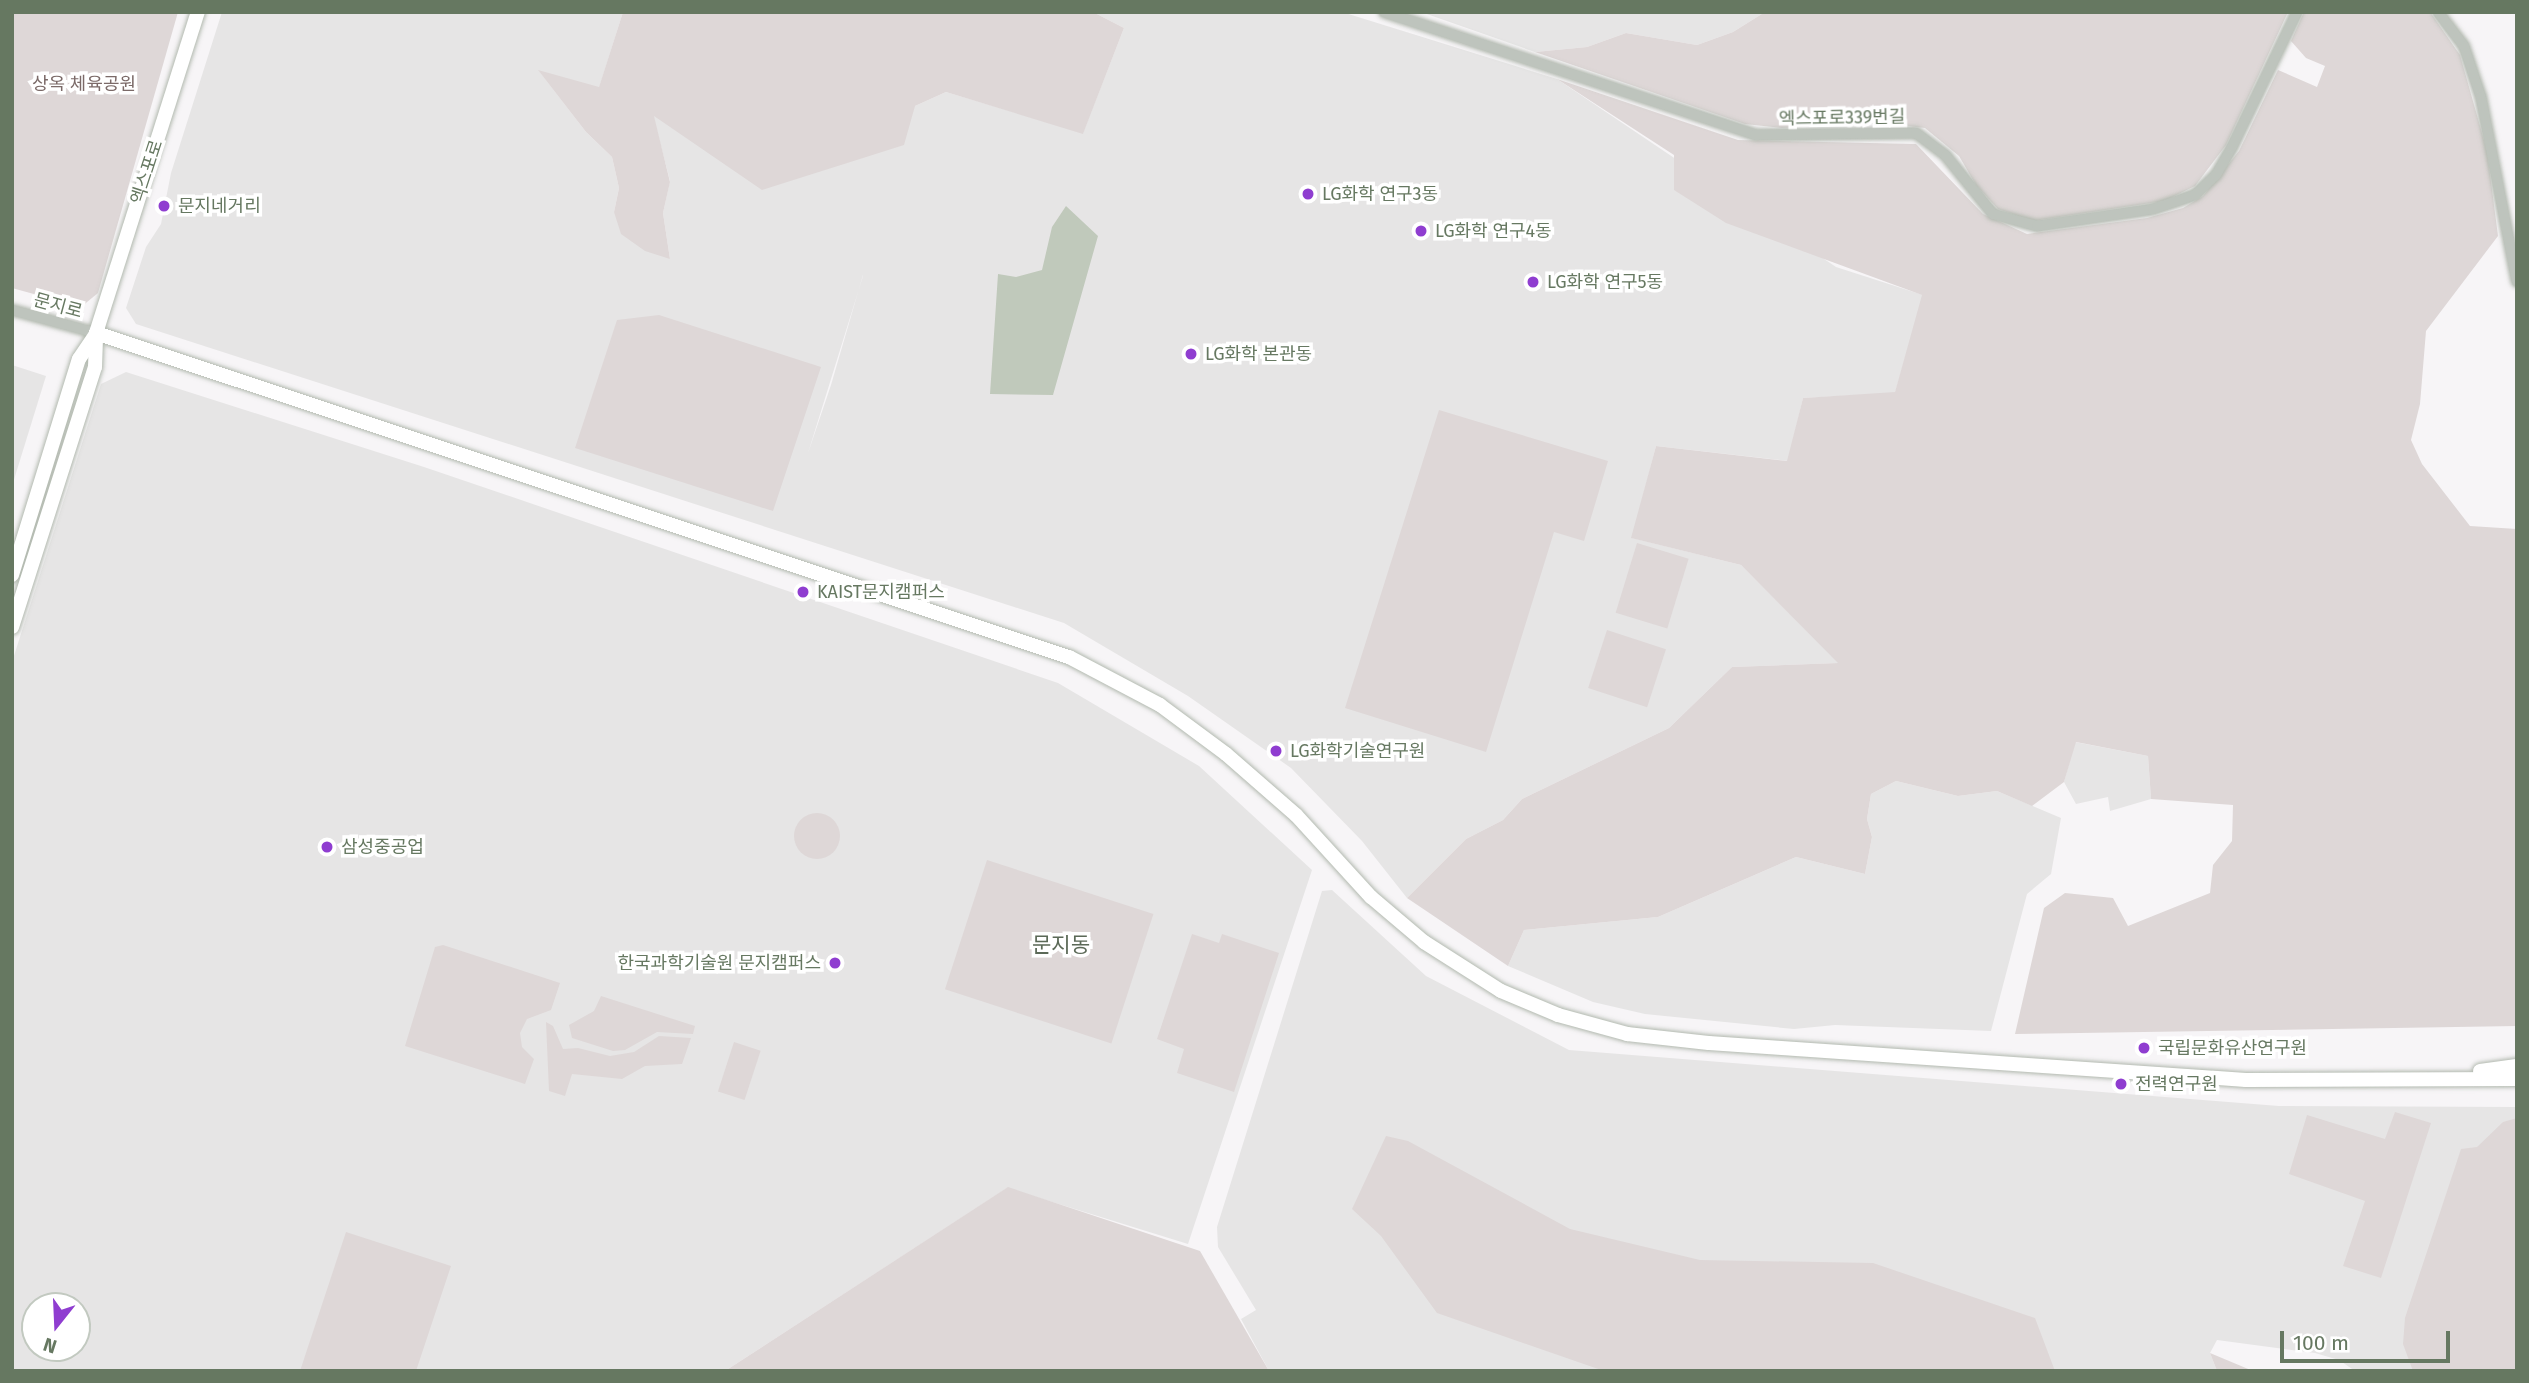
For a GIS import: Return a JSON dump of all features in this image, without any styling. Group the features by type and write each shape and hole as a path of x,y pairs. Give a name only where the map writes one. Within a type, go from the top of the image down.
{"main road":[{"name":"엑스포로","path":"12,575 79,359 96,333 198,12"},
{"name":"엑스포로","path":"12,627 95,368 96,333"},
{"path":"96,333 1069,657 1160,705 1226,754 1296,816 1371,897 1424,942 1501,990 1558,1015 1627,1034 1709,1043 2246,1080 2517,1079"},
{"path":"2416,1079 2517,1066"}],"street":[{"name":"엑스포로339번길","path":"1384,12 1755,135 1916,133 1946,156 1993,214 2037,226 2153,209 2195,195 2216,175 2232,147 2297,12"},
{"path":"2438,12 2464,46 2481,97 2517,282"},
{"name":"문지로","path":"12,310 96,333"}],"shaded area":[{"path":"222,12 623,12 599,88 539,71 586,132 612,157 619,188 614,212 670,259 663,213 670,181 653,115 915,106 946,92 1083,133 1124,28 1093,12 1342,12 1557,79 1836,267 1923,295 1895,393 1803,398 1788,461 1656,446 1632,538 1741,565 1839,663 1732,667 1669,728 1522,799 1503,820 1466,839 1407,898 1362,841 1291,768 1188,696 1064,623 136,324 126,308 146,247 161,224 171,173","holes":["858,291 831,385 808,453"]},
{"path":"1421,12 1765,12 1733,32 1697,45 1626,33 1587,47 1535,52"},
{"path":"1066,206 1098,236 1053,395 990,394 998,274 1016,277 1042,270 1052,227"},
{"path":"12,365 46,376 12,486"},
{"path":"126,372 424,467 1058,683 1199,766 1312,870 1188,1244 1007,1188 725,1371 12,1371 12,662 101,384"},
{"path":"2075,742 2148,756 2151,799 2110,811 2108,797 2076,804 2064,782"},
{"path":"1896,781 1958,796 1997,791 2061,818 2051,874 2027,894 1991,1031 1835,1025 1794,1029 1645,1014 1593,1002 1508,966 1524,930 1658,917 1796,857 1865,874 1872,837 1867,819 1871,794"},
{"path":"1332,890 1426,976 1569,1050 2279,1106 2517,1107 2517,1371 2355,1371 2339,1360 2315,1353 2217,1340 2210,1353 2217,1371 1269,1371 1241,1319 1256,1310 1218,1247 1217,1227 1322,891"}],"green space":[{"name":"상옥 체육공원","path":"12,12 178,12 98,293 81,307 12,288"},
{"path":"623,12 1093,12 1124,28 1083,134 946,92 915,106 904,145 762,190 654,116 670,182 663,213 670,259 645,251 621,234 614,212 619,188 612,157 586,132 538,70 599,87"},
{"path":"1765,12 2288,12 2226,145 2195,186 2164,201 2033,221 1998,209 1976,185 1959,156 1925,128 1885,123 1782,128 1745,124 1535,52 1587,47 1626,33 1697,45 1733,32"},
{"path":"2304,12 2430,12 2460,55 2487,151 2498,236 2426,331 2420,404 2411,440 2422,464 2470,526 2517,529 2517,1026 2015,1034 2044,908 2065,893 2113,898 2128,926 2210,893 2213,865 2232,841 2233,805 2151,799 2148,756 2076,742 2064,782 2032,806 1997,791 1958,796 1896,781 1871,794 1867,819 1872,837 1865,874 1796,857 1658,917 1524,930 1508,966 1407,898 1466,839 1503,820 1522,799 1669,728 1732,667 1838,663 1741,565 1631,538 1656,446 1787,461 1803,398 1895,392 1922,295 1726,223 1674,190 1674,155 1557,79 1738,140 1916,144 1983,214 2027,234 2147,218 2183,208 2203,196 2239,151 2278,70 2317,87 2325,66 2306,58 2291,41"},
{"path":"659,315 821,367 773,511 575,448 617,320"},
{"path":"1439,410 1608,461 1584,541 1554,532 1486,752 1345,708"},
{"path":"1637,543 1689,559 1667,629 1616,613"},
{"path":"1607,630 1666,649 1647,707 1588,688"},
{"path":"817,813 833,820 840,836 833,852 817,859 801,852 794,836 801,820"},
{"path":"987,860 1153,914 1111,1043 945,989"},
{"path":"1192,934 1219,943 1222,934 1279,953 1234,1092 1177,1073 1184,1049 1157,1039"},
{"path":"443,945 560,983 551,1010 527,1019 520,1033 522,1047 534,1059 525,1084 405,1046 435,947"},
{"path":"601,996 695,1026 693,1034 657,1032 625,1050 613,1051 572,1038 569,1025 594,1011"},
{"path":"546,1022 553,1026 563,1049 578,1048 610,1056 634,1052 659,1036 691,1038 682,1064 645,1066 622,1079 572,1074 565,1096 549,1091"},
{"path":"734,1042 761,1051 745,1100 718,1091"},
{"path":"2395,1112 2431,1123 2381,1278 2343,1266 2365,1201 2289,1174 2307,1115 2385,1139"},
{"path":"2517,1118 2517,1371 2413,1371 2403,1344 2405,1318 2461,1149 2477,1147 2503,1122"},
{"path":"1386,1136 1408,1141 1570,1229 1700,1260 1873,1263 2035,1318 2055,1371 1604,1371 1437,1313 1381,1236 1352,1209"},
{"path":"1008,1187 1200,1251 1269,1371 725,1371"},
{"path":"346,1232 451,1266 416,1371 300,1371"},
{"path":"2210,1353 2253,1371 2217,1371"}],"place":[{"name":"LG화학 연구3동","path":"1308,194"},
{"name":"문지네거리","path":"164,206"},
{"name":"LG화학 연구4동","path":"1421,231"},
{"name":"LG화학 연구5동","path":"1533,282"},
{"name":"LG화학 본관동","path":"1191,354"},
{"name":"KAIST문지캠퍼스","path":"803,592"},
{"name":"LG화학기술연구원","path":"1276,751"},
{"name":"삼성중공업","path":"327,847"},
{"name":"한국과학기술원 문지캠퍼스","path":"835,963"},
{"name":"국립문화유산연구원","path":"2144,1048"},
{"name":"전력연구원","path":"2121,1084"}],"district":[{"name":"문지동","path":"1061,945"}]}
